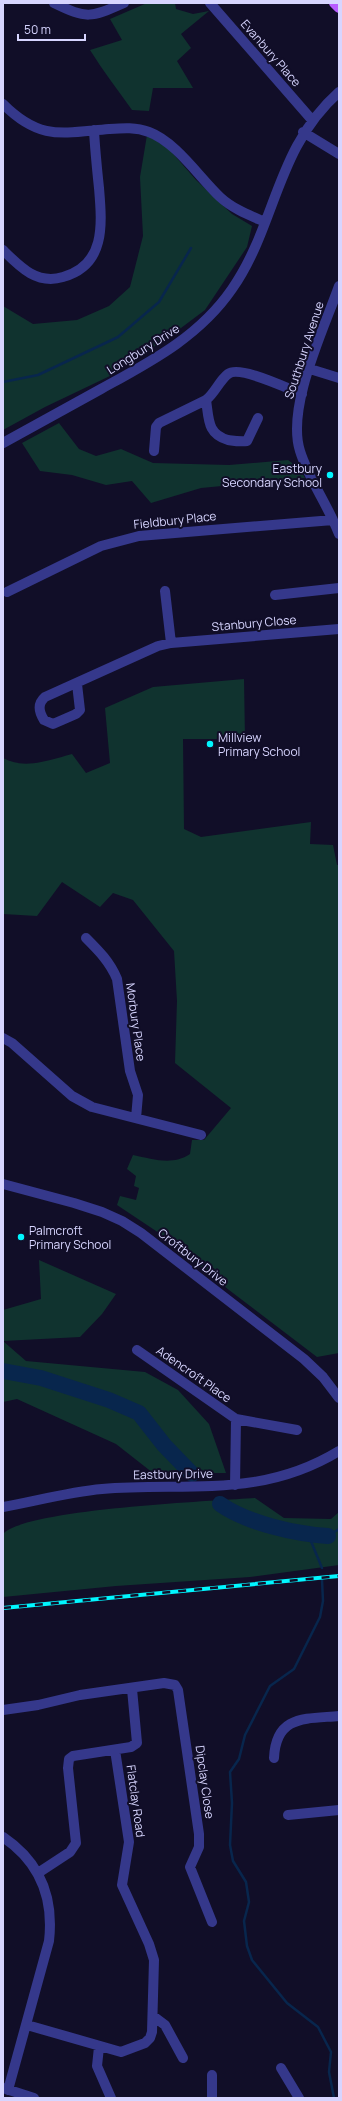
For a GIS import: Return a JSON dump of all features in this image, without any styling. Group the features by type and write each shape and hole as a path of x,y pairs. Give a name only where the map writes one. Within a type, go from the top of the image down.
{"main road":[{"path":"334,3 339,8"}],"street":[{"path":"54,3 75,13 92,16 124,3"},
{"name":"Evanbury Place","path":"210,3 312,120"},
{"name":"Longbury Drive","path":"3,443 152,361 190,335 218,307 232,289 242,272 265,222 280,178 303,132 312,120 339,92"},
{"path":"3,104 29,126 42,131 56,133 121,128 140,129 161,138 230,206 265,222"},
{"path":"3,250 23,271 44,279 58,279 71,275 82,268 92,256 98,246 101,222 94,130"},
{"path":"303,132 339,154"},
{"name":"Southbury Avenue","path":"339,286 310,369 297,413 297,439 306,467 339,534"},
{"path":"310,369 339,378"},
{"path":"154,451 156,427 159,423 206,400 212,395 226,375 236,371 249,374 302,394"},
{"path":"206,400 212,430 221,438 234,441 247,441 258,418"},
{"name":"Fieldbury Place","path":"7,592 101,546 138,536 333,520"},
{"path":"275,595 339,588"},
{"path":"165,591 171,643"},
{"name":"Stanbury Close","path":"77,684 80,710 76,714 53,724 44,720 40,714 40,701 52,693 77,684 147,650 171,643 339,629"},
{"name":"Morbury Place","path":"86,938 113,968 117,979 130,1071 138,1095 136,1118"},
{"path":"3,1038 12,1043 72,1096 92,1107 201,1135"},
{"name":"Croftbury Drive","path":"3,1184 102,1212 141,1233 304,1359 323,1377 339,1398"},
{"name":"Adencroft Place","path":"137,1350 236,1419 297,1430"},
{"name":"Adencroft Place","path":"235,1485 236,1419"},
{"name":"Eastbury Drive","path":"3,1507 101,1489 235,1485 261,1482 284,1477 310,1467 339,1452"},
{"name":"Dipclay Close","path":"3,1710 38,1705 80,1695 132,1689 164,1683 171,1683 178,1690 199,1834 199,1847 190,1867 212,1922"},
{"path":"38,1873 70,1852 76,1843 68,1768 69,1760 73,1756 131,1747 137,1743 132,1689"},
{"path":"274,1758 279,1734 293,1721 339,1716"},
{"name":"Flatclay Road","path":"27,2025 99,2047 121,2052 145,2043 150,2038 152,2032 152,1952 122,1884 129,1842 115,1750"},
{"path":"288,1815 339,1810"},
{"path":"3,1837 24,1854 38,1873 49,1902 51,1927 49,1941 27,2025 5,2089 34,2098"},
{"path":"153,2016 165,2025 183,2058"},
{"path":"99,2047 97,2066 111,2098"},
{"path":"281,2068 299,2098"},
{"path":"212,2075 212,2098"}],"green space":[{"path":"147,3 175,3 176,9 193,14 209,11 181,34 191,48 177,61 193,88 153,88 149,111 132,110 90,50 122,40 110,19"},
{"path":"147,135 169,149 196,180 232,214 252,226 247,247 205,310 173,334 112,375 45,407 3,430 3,306 33,324 77,320 109,306 130,287 143,236 140,177"},
{"path":"59,423 79,449 96,456 121,449 153,463 229,465 288,460 300,469 305,478 201,488 151,503 132,481 106,485 72,475 40,471 22,443"},
{"path":"244,679 245,739 183,739 184,829 201,837 311,822 310,844 333,845 337,865 339,865 339,1353 317,1357 229,1290 162,1235 117,1205 120,1196 136,1200 139,1188 134,1186 136,1176 127,1169 133,1155 155,1160 169,1161 183,1158 190,1154 192,1140 204,1140 231,1108 175,1063 177,1001 174,951 133,900 113,893 100,907 62,882 37,916 3,914 3,758 11,762 28,764 72,754 86,773 110,763 105,708 153,687"},
{"path":"39,1260 116,1294 102,1314 80,1337 3,1341 3,1310 41,1299"},
{"path":"3,1341 26,1361 145,1372 178,1390 209,1424 226,1473 153,1473 116,1444 17,1399 3,1402"},
{"path":"255,1498 284,1518 331,1519 339,1512 339,1565 250,1577 116,1586 3,1597 3,1534 18,1525 81,1512 163,1504"}],"waterway":[{"path":"3,382 38,375 118,337 159,302 191,248"},
{"path":"3,1371 41,1378 109,1400 139,1413 164,1445 192,1474"},
{"path":"220,1504 231,1511 257,1522 301,1533 328,1536"},
{"path":"328,1536 339,1529"},
{"path":"308,1534 322,1568"},
{"path":"322,1580 323,1601 320,1617 294,1669 270,1686 245,1735 239,1759 230,1772 232,1803 230,1845 233,1861 246,1882 249,1902 244,1921 247,1946 252,1960 287,2003 318,2027 331,2052 329,2072 334,2098"}],"railway":[{"path":"3,1608 339,1576"}],"place":[{"name":"Eastbury Secondary School","path":"330,475"},
{"name":"Millview Primary School","path":"210,744"},
{"name":"Palmcroft Primary School","path":"21,1237"}]}
